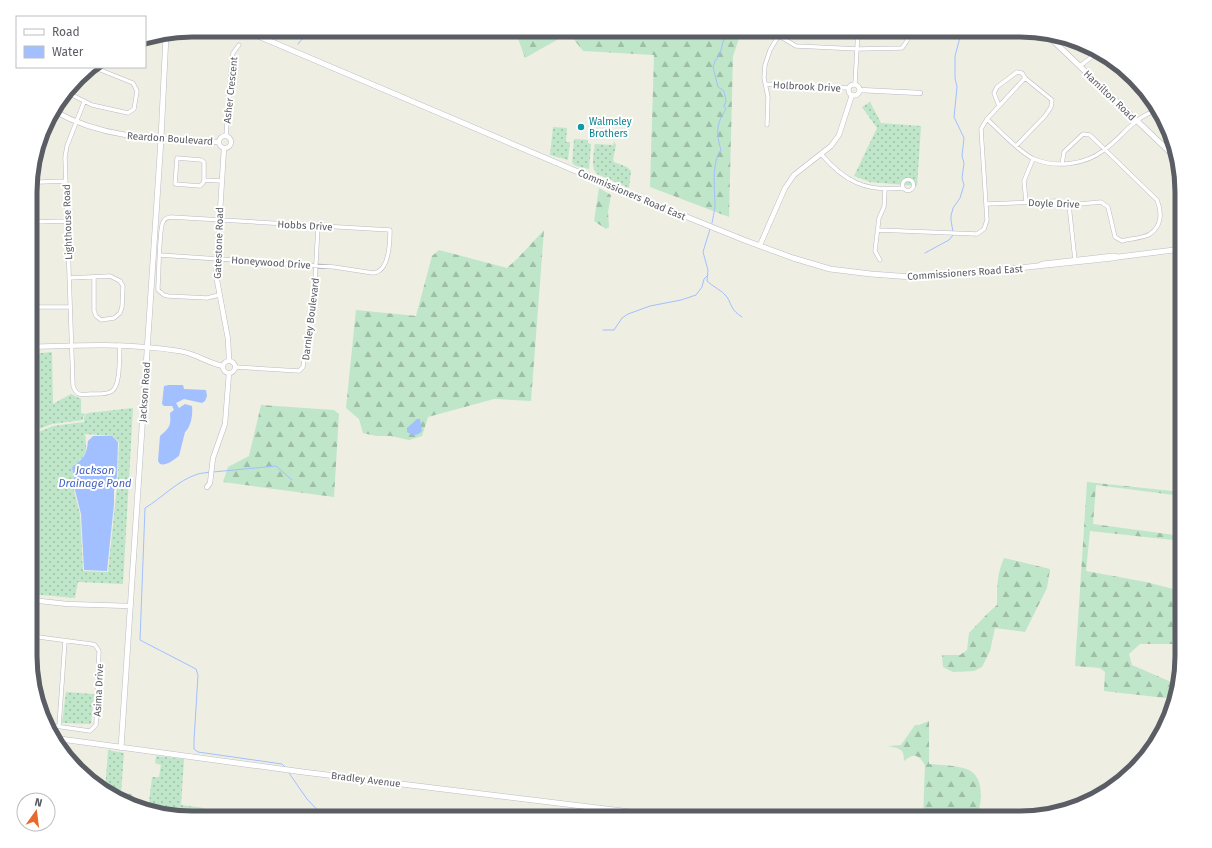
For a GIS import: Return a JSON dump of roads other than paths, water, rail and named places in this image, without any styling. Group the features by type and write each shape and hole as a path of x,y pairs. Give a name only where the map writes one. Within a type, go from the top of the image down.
{"main road":[{"name":"Commissioners Road East","path":"260,37 630,194 744,240 793,258 830,269 912,277 971,273 1069,263 1175,250"},
{"name":"Jackson Road","path":"121,748 166,39"},
{"name":"Hamilton Road","path":"1053,41 1170,152"},
{"name":"Commissioners Road East","path":"1038,266 1075,260 1113,256 1118,257"},
{"name":"Bradley Avenue","path":"61,739 283,770 623,811"}],"street":[{"path":"766,125 768,98 764,78 765,66 770,50 778,37"},
{"path":"781,37 796,46 858,49 902,48 907,41 907,37"},
{"path":"855,84 858,37"},
{"name":"Asher Crescent","path":"226,136 232,58 233,53 239,46"},
{"path":"1080,66 1094,56"},
{"path":"71,95 92,105 128,113 132,111 135,107 137,91 133,82 98,69"},
{"path":"999,106 994,93 996,87 1017,72 1022,73 1025,78 1052,100 1051,107 1045,116 1016,146"},
{"path":"878,230 977,234 984,229 987,220 987,204 980,136 981,129 987,119 1025,78"},
{"name":"Holbrook Drive","path":"766,84 849,88"},
{"path":"760,245 786,187 794,175 831,146 839,135 852,95 849,88 852,84 855,84"},
{"path":"855,84 860,90"},
{"path":"860,90 920,93"},
{"path":"852,95 856,95 860,90"},
{"name":"Lighthouse Road","path":"84,102 67,146 65,157 71,345 73,386 76,392 81,395 107,393 113,391 118,384 120,345"},
{"path":"987,119 1016,146 1033,159 1062,164 1088,160 1104,150 1136,120 1153,112"},
{"name":"Reardon Boulevard","path":"58,113 77,123 112,133 135,137 218,142"},
{"name":"Doyle Drive","path":"987,204 1056,201 1068,205 1101,202 1108,206 1115,237 1122,241 1149,235 1158,224 1161,210 1157,200 1090,135 1083,134 1064,152 1062,164"},
{"path":"226,136 231,142 229,147 224,148 219,145 218,142 221,137 226,136"},
{"name":"Gatestone Road","path":"224,148 216,275 228,339 229,360"},
{"path":"821,154 833,168 847,178 864,186 885,189 904,188"},
{"path":"177,158 201,160 204,162 204,180 200,186 175,184 177,158"},
{"path":"1026,202 1024,181 1033,159"},
{"path":"204,180 221,181"},
{"path":"37,181 40,182 66,181"},
{"path":"880,260 875,251 879,218 884,206 885,189"},
{"path":"1068,205 1075,260"},
{"name":"Hobbs Drive","path":"160,255 162,224 166,218 171,217 390,230 390,247 384,268 380,272"},
{"path":"37,222 67,221"},
{"name":"Darnley Boulevard","path":"236,367 300,371 303,367 316,265 318,226"},
{"path":"160,255 158,290 161,293 168,296 207,298 219,295"},
{"name":"Honeywood Drive","path":"160,255 334,266 373,273 380,272"},
{"path":"69,278 110,276 120,281 123,286 122,307 120,313 114,318 101,320 96,316 94,311 94,277"},
{"path":"37,306 70,307"},
{"path":"37,347 120,345 182,351 213,364 223,366"},
{"path":"223,366 224,362 229,360 234,363 236,367 229,373"},
{"path":"223,366 224,370 229,373"},
{"path":"207,487 210,482 213,458 225,424 229,373"},
{"path":"37,601 67,604 130,606"},
{"name":"Asima Drive","path":"37,637 95,645 99,651 96,725 90,731 53,725"},
{"path":"59,726 65,641"}],"water":[{"path":"183,385 184,389 206,390 207,396 205,401 202,403 184,399 176,403 179,408 185,404 192,406 191,420 189,427 185,432 179,456 170,462 160,464 158,461 160,436 169,426 170,413 174,410 172,406 164,406 162,404 164,386"},
{"path":"417,419 420,419 422,431 415,435 407,432 407,428"},
{"name":"Jackson Drainage Pond","path":"93,436 112,436 118,442 117,476 114,491 107,571 84,570 81,514 75,490 72,467 84,456 87,450 88,441"}],"waterway":[{"path":"298,44 302,37"},
{"path":"712,223 715,207 715,169 718,155 721,150 718,139 718,129 720,119 726,109 724,106 726,101 724,91 718,87 713,67 720,54 724,37"},
{"path":"953,232 951,216 953,208 960,198 964,185 962,178 964,163 962,156 964,138 954,117 957,87 955,78 955,56 960,37"},
{"path":"710,229 703,252 708,270 707,281 727,297 734,310 742,317"},
{"path":"925,253 949,240 953,235"},
{"path":"603,330 614,330 622,318 628,314 650,306 681,300 696,295 702,287 704,279 708,275"},
{"path":"213,472 276,466 292,480"},
{"path":"210,472 198,474 184,480 145,508 140,640 196,669 198,675 194,749 198,752 282,764 285,767"},
{"path":"289,773 307,799 318,811"}],"place":[{"name":"Walmsley Brothers","path":"581,127"}]}
